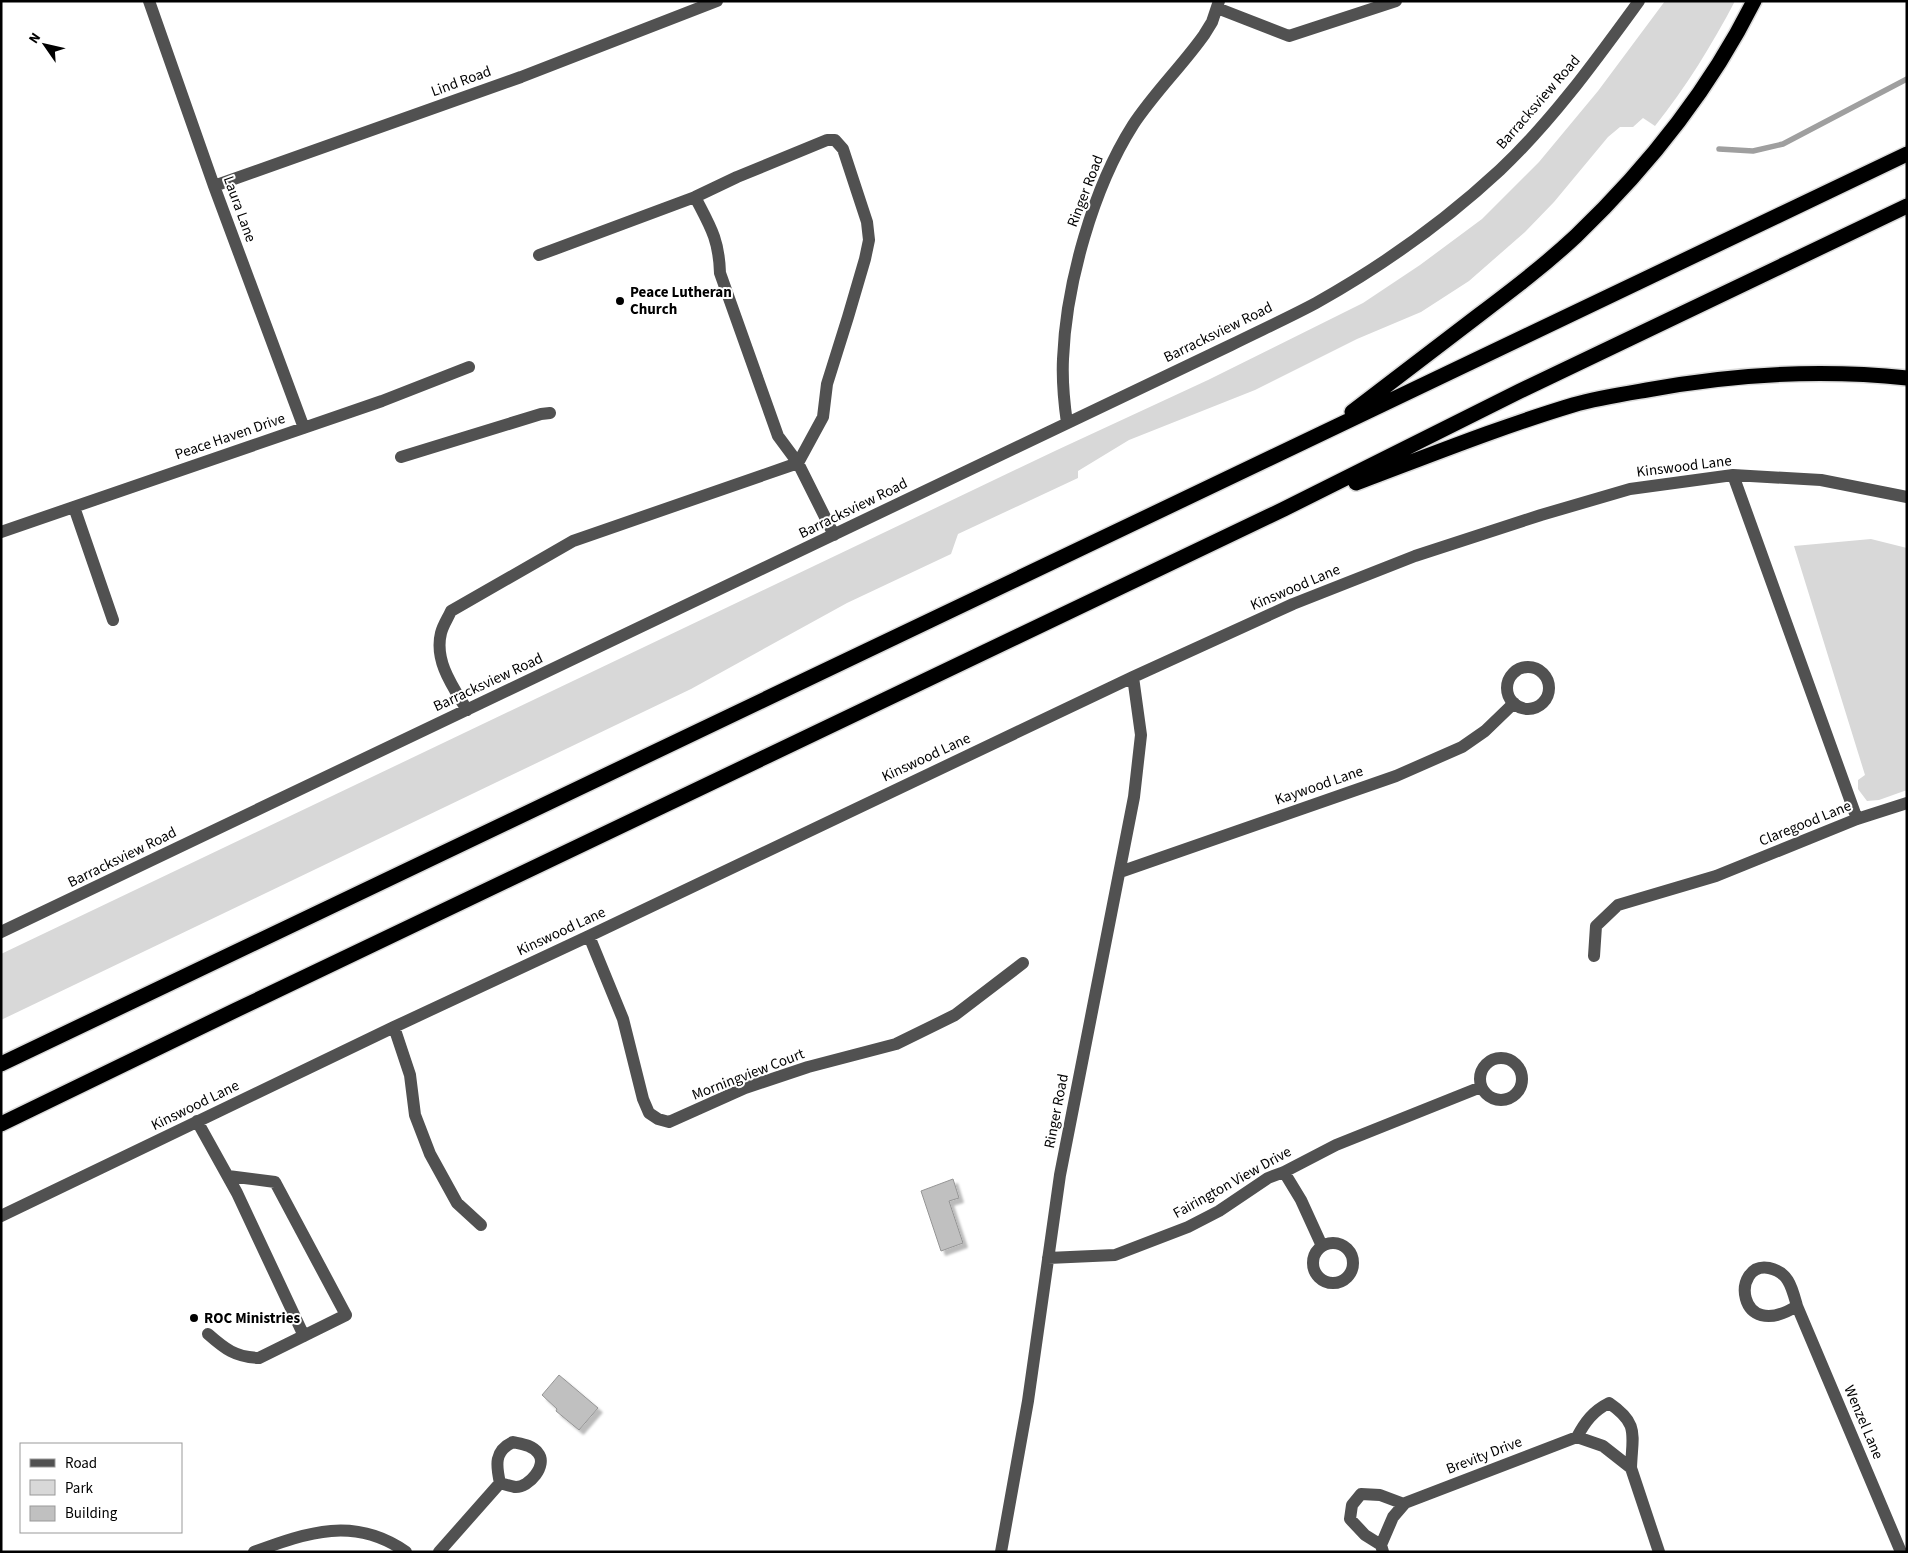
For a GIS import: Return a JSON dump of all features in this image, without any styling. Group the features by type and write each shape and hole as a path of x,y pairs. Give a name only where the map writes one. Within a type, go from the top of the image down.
{"highway":[{"path":"1329,430 1521,283 1582,230 1646,162 1687,111 1731,45 1754,1"},
{"path":"1,1064 1907,154"},
{"path":"1,1124 201,1026 1284,509 1520,392 1907,206"},
{"path":"1284,509 1509,426 1575,405 1620,395 1692,382 1759,375 1829,374 1907,378"}],"street":[{"name":"Laura Lane","path":"149,1 214,186 304,428"},
{"name":"Lind Road","path":"214,186 521,77 717,1"},
{"path":"1218,5 1289,36 1396,1"},
{"name":"Barracksview Road","path":"1,932 1314,304 1410,244 1455,210 1500,170 1537,132 1587,72 1639,1"},
{"name":"Ringer Road","path":"1067,423 1063,359 1066,323 1074,279 1087,231 1102,187 1118,151 1134,124 1204,35 1218,5"},
{"path":"467,710 447,677 439,650 441,632 451,611 572,541 798,463 823,417 827,384 846,325 869,240 866,222 843,149 836,140 827,140 737,177 695,197 539,255"},
{"path":"695,197 716,237 720,255 720,273 778,436 798,463 834,535"},
{"name":"Peace Haven Drive","path":"1,532 382,401 469,367"},
{"path":"402,457 541,414 550,413"},
{"path":"1732,476 1857,819"},
{"name":"Kinswood Lane","path":"1,1216 394,1027 1133,677 1293,604 1415,556 1541,515 1630,489 1732,476 1821,480 1907,497"},
{"path":"74,507 113,620"},
{"name":"Ringer Road","path":"1001,1552 1026,1411 1060,1175 1134,797 1140,735 1138,703 1133,677"},
{"name":"Kaywood Lane","path":"1120,872 1412,769 1462,748 1485,731 1514,703"},
{"name":"Claregood Lane","path":"1594,956 1596,926 1618,905 1716,876 1857,819 1907,803"},
{"name":"Morningview Court","path":"589,936 623,1019 643,1100 649,1113 658,1119 669,1122 763,1082 808,1067 896,1044 954,1015 1023,963"},
{"path":"394,1027 410,1075 415,1115 430,1154 457,1203 481,1225"},
{"name":"Fairington View Drive","path":"1048,1258 1114,1255 1188,1226 1219,1211 1268,1178 1284,1172 1336,1145 1481,1087"},
{"path":"197,1121 228,1176 304,1336"},
{"path":"1284,1172 1301,1200 1322,1246"},
{"path":"208,1334 223,1348 245,1358 258,1358 346,1315 275,1182 228,1176"},
{"name":"Wenzel Lane","path":"1797,1306 1787,1312 1774,1316 1757,1314 1748,1305 1744,1293 1745,1283 1752,1272 1763,1267 1778,1270 1788,1279 1797,1306 1900,1552"},
{"path":"1631,1468 1604,1446 1576,1437 1584,1422 1598,1408 1609,1403 1627,1416 1632,1430 1631,1468 1659,1552"},
{"name":"Brevity Drive","path":"1404,1504 1576,1437"},
{"path":"439,1552 500,1483"},
{"path":"1361,1494 1380,1494 1404,1504 1392,1517 1382,1548 1365,1535 1350,1519 1352,1505 1361,1494"},
{"path":"254,1552 295,1537 347,1529 394,1544 406,1552"}],"green space":[{"path":"1665,1 1735,1 1698,65 1655,126 1643,118 1633,127 1620,127 1608,137 1554,202 1525,232 1469,281 1421,312 1357,339 1255,390 1129,440 1078,471 1078,478 958,534 951,554 847,603 691,689 1,1020 1,954 1057,450 1208,380 1363,303 1420,265 1482,219 1539,162 1598,91"},
{"path":"1871,539 1907,548 1907,790 1879,800 1867,801 1858,789 1858,780 1865,775 1794,546"}],"building":[{"path":"953,1179 959,1198 949,1201 963,1243 941,1251 921,1191"},
{"path":"559,1375 598,1408 579,1430 556,1411 557,1409 542,1395"}],"waterway":[{"path":"1719,149 1753,151 1783,144 1907,79"}],"place":[{"name":"Peace Lutheran Church","path":"620,301"},
{"name":"ROC Ministries","path":"194,1318"}]}
